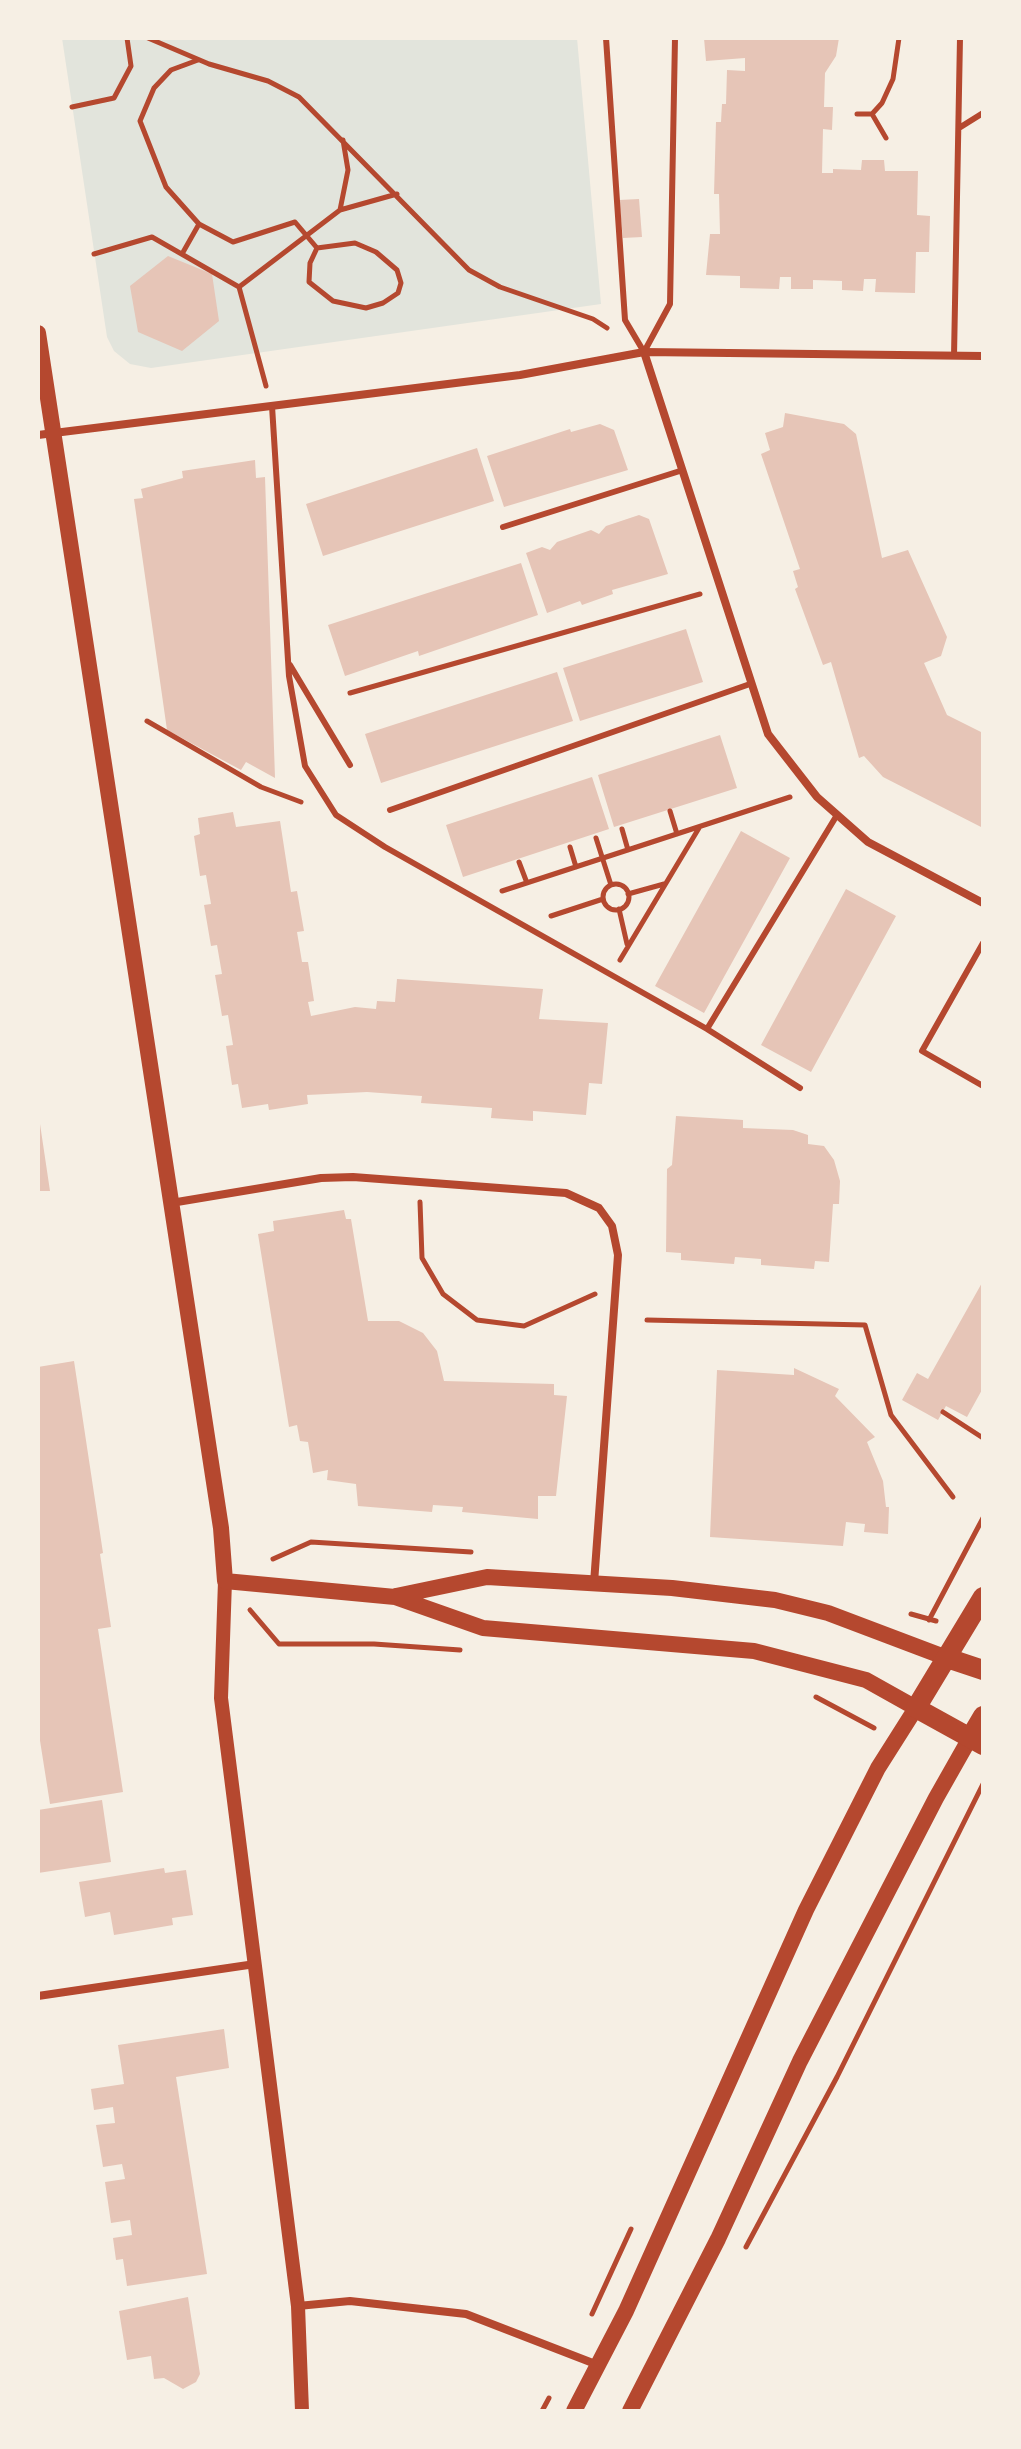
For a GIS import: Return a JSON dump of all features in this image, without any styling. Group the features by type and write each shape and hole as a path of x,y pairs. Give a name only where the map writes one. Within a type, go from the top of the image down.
{"main road":[{"path":"38,333 45,434 171,1203 221,1528 225,1581 395,1597 483,1628 704,1644 767,1654 866,1680 977,1742"},
{"path":"395,1597 487,1577 594,1583 775,1600 828,1613 983,1670"},
{"path":"574,2411 626,2311 806,1910 878,1768 983,1597"},
{"path":"630,2411 718,2239 800,2061 936,1798 977,1742 983,1716"}],"street":[{"path":"644,352 768,734 811,790 868,842 983,903"},
{"path":"45,434 520,375 644,352 983,356"},
{"path":"171,1203 321,1178 419,1181 566,1193 585,1199 599,1208 612,1226 618,1255 594,1583"},
{"path":"225,1581 221,1698 298,2306 302,2411"},
{"path":"38,1996 255,1964"},
{"path":"298,2306 350,2301 466,2314 598,2365"}],"lane":[{"path":"606,38 625,320 644,352"},
{"path":"644,352 670,304 675,38"},
{"path":"954,356 960,38"},
{"path":"958,128 983,113"},
{"path":"272,406 289,664 305,766 336,815 471,896 707,1029 800,1088"},
{"path":"503,527 683,470"},
{"path":"289,664 350,765"},
{"path":"390,810 750,684"},
{"path":"707,1029 837,815"},
{"path":"983,943 922,1051 983,1086"}],"path":[{"path":"72,107 114,98 131,66 127,38"},
{"path":"148,38 199,60 268,81 299,97 343,138 469,270 500,287 593,319 644,352"},
{"path":"872,114 893,79 899,38"},
{"path":"199,60 171,70 154,88 140,121 166,187 199,224 233,242 295,222 317,248"},
{"path":"857,114 872,114"},
{"path":"872,114 886,138"},
{"path":"340,210 348,170 343,138"},
{"path":"239,287 340,210 397,194"},
{"path":"182,254 199,224"},
{"path":"94,254 152,237 239,287 272,406"},
{"path":"355,243 376,252 397,270 401,283 398,293 383,303 366,308 333,301 309,282 310,263 317,248 355,243"},
{"path":"350,693 720,589"},
{"path":"147,721 261,787 336,815"},
{"path":"471,896 479,898 811,790"},
{"path":"670,811 677,834"},
{"path":"612,974 699,827"},
{"path":"622,829 628,850"},
{"path":"596,838 611,885"},
{"path":"570,847 576,867"},
{"path":"519,862 527,883"},
{"path":"628,894 664,884"},
{"path":"611,885 620,885 628,894 626,904 619,909 609,907 603,899 604,892 611,885"},
{"path":"522,925 603,899"},
{"path":"619,909 627,945"},
{"path":"419,1181 422,1258 443,1294 477,1320 524,1326 567,1310 615,1284"},
{"path":"647,1320 865,1325 891,1415 953,1497"},
{"path":"943,1412 983,1438"},
{"path":"941,1600 983,1518"},
{"path":"225,1581 311,1542 484,1553"},
{"path":"744,2251 837,2077 983,1784"}],"shaded area":[{"path":"62,38 577,38 601,304 151,368 130,364 114,351 107,337"}],"building":[{"path":"704,38 839,38 836,56 825,73 824,107 833,107 832,130 823,129 822,173 833,173 833,169 861,170 862,160 884,160 885,171 918,171 917,215 930,216 929,252 916,252 915,293 875,292 876,279 864,279 863,291 842,290 842,281 813,280 813,289 791,289 791,277 780,277 779,289 740,288 740,276 706,275 710,234 720,234 719,194 714,194 716,122 721,122 722,104 726,104 727,70 745,71 745,58 706,61"},
{"path":"639,199 642,237 623,238 619,200"},
{"path":"168,256 212,274 219,321 182,351 138,332 130,286"},
{"path":"785,413 844,424 856,434 882,558 908,550 947,637 941,656 924,663 947,715 983,733 983,828 883,777 864,756 859,758 831,662 823,665 795,589 798,587 793,571 800,569 761,454 770,450 765,433 783,427"},
{"path":"600,424 614,430 628,470 504,507 487,456 570,429 571,432"},
{"path":"477,448 494,501 323,556 306,504"},
{"path":"255,460 256,478 265,477 275,778 246,762 241,770 167,730 134,499 143,498 141,489 183,478 182,471"},
{"path":"639,515 649,519 668,574 612,590 613,594 582,605 580,601 547,613 526,553 542,547 550,550 557,542 591,530 599,534 606,526"},
{"path":"521,563 538,615 419,656 418,651 345,676 328,625"},
{"path":"686,629 703,682 580,721 563,668"},
{"path":"557,672 573,721 381,783 365,734"},
{"path":"720,735 737,788 614,827 598,775"},
{"path":"592,777 609,829 463,877 446,825"},
{"path":"233,812 236,827 280,821 291,892 297,891 304,931 297,932 302,962 308,962 314,1001 308,1002 311,1016 355,1007 376,1009 377,1001 395,1002 397,979 543,989 539,1019 608,1023 602,1084 589,1083 586,1115 533,1111 533,1121 491,1118 492,1108 421,1103 422,1096 367,1092 307,1095 308,1104 269,1110 268,1104 242,1108 238,1084 232,1085 226,1046 233,1045 228,1015 222,1016 215,975 222,974 217,945 211,946 204,905 211,904 206,875 200,876 194,836 200,834 198,818"},
{"path":"741,831 790,858 704,1013 655,986"},
{"path":"846,889 896,916 811,1072 761,1045"},
{"path":"676,1116 743,1120 743,1128 793,1130 808,1135 808,1144 824,1146 834,1160 840,1181 839,1204 833,1204 829,1262 815,1261 814,1269 761,1265 761,1259 735,1257 734,1264 681,1260 681,1253 666,1252 667,1169 672,1165"},
{"path":"40,1124 50,1191 38,1191"},
{"path":"344,1210 346,1219 351,1219 368,1321 399,1321 423,1333 437,1351 444,1381 554,1384 554,1395 567,1396 556,1496 538,1496 538,1519 462,1512 463,1507 433,1505 432,1512 358,1506 356,1484 327,1480 328,1470 313,1473 308,1442 300,1441 297,1425 289,1427 258,1234 274,1231 273,1221"},
{"path":"983,1281 983,1388 967,1417 946,1406 938,1420 902,1400 917,1373 928,1379"},
{"path":"74,1361 103,1553 100,1554 111,1627 98,1629 123,1792 50,1804 38,1728 38,1367"},
{"path":"794,1368 839,1389 835,1396 875,1437 867,1442 883,1481 886,1507 889,1507 888,1534 864,1532 865,1524 846,1522 843,1546 710,1537 717,1370 794,1375"},
{"path":"102,1800 111,1862 38,1873 38,1810"},
{"path":"164,1868 165,1873 186,1870 193,1915 172,1918 173,1925 114,1935 110,1912 85,1917 79,1882"},
{"path":"224,2029 229,2068 176,2077 207,2274 127,2286 123,2259 116,2260 113,2238 132,2235 130,2220 111,2223 105,2182 125,2179 122,2164 103,2167 96,2125 115,2123 113,2107 94,2110 91,2089 124,2084 118,2045"},
{"path":"188,2297 200,2374 196,2382 183,2389 164,2378 154,2379 151,2356 127,2360 119,2311"}]}
